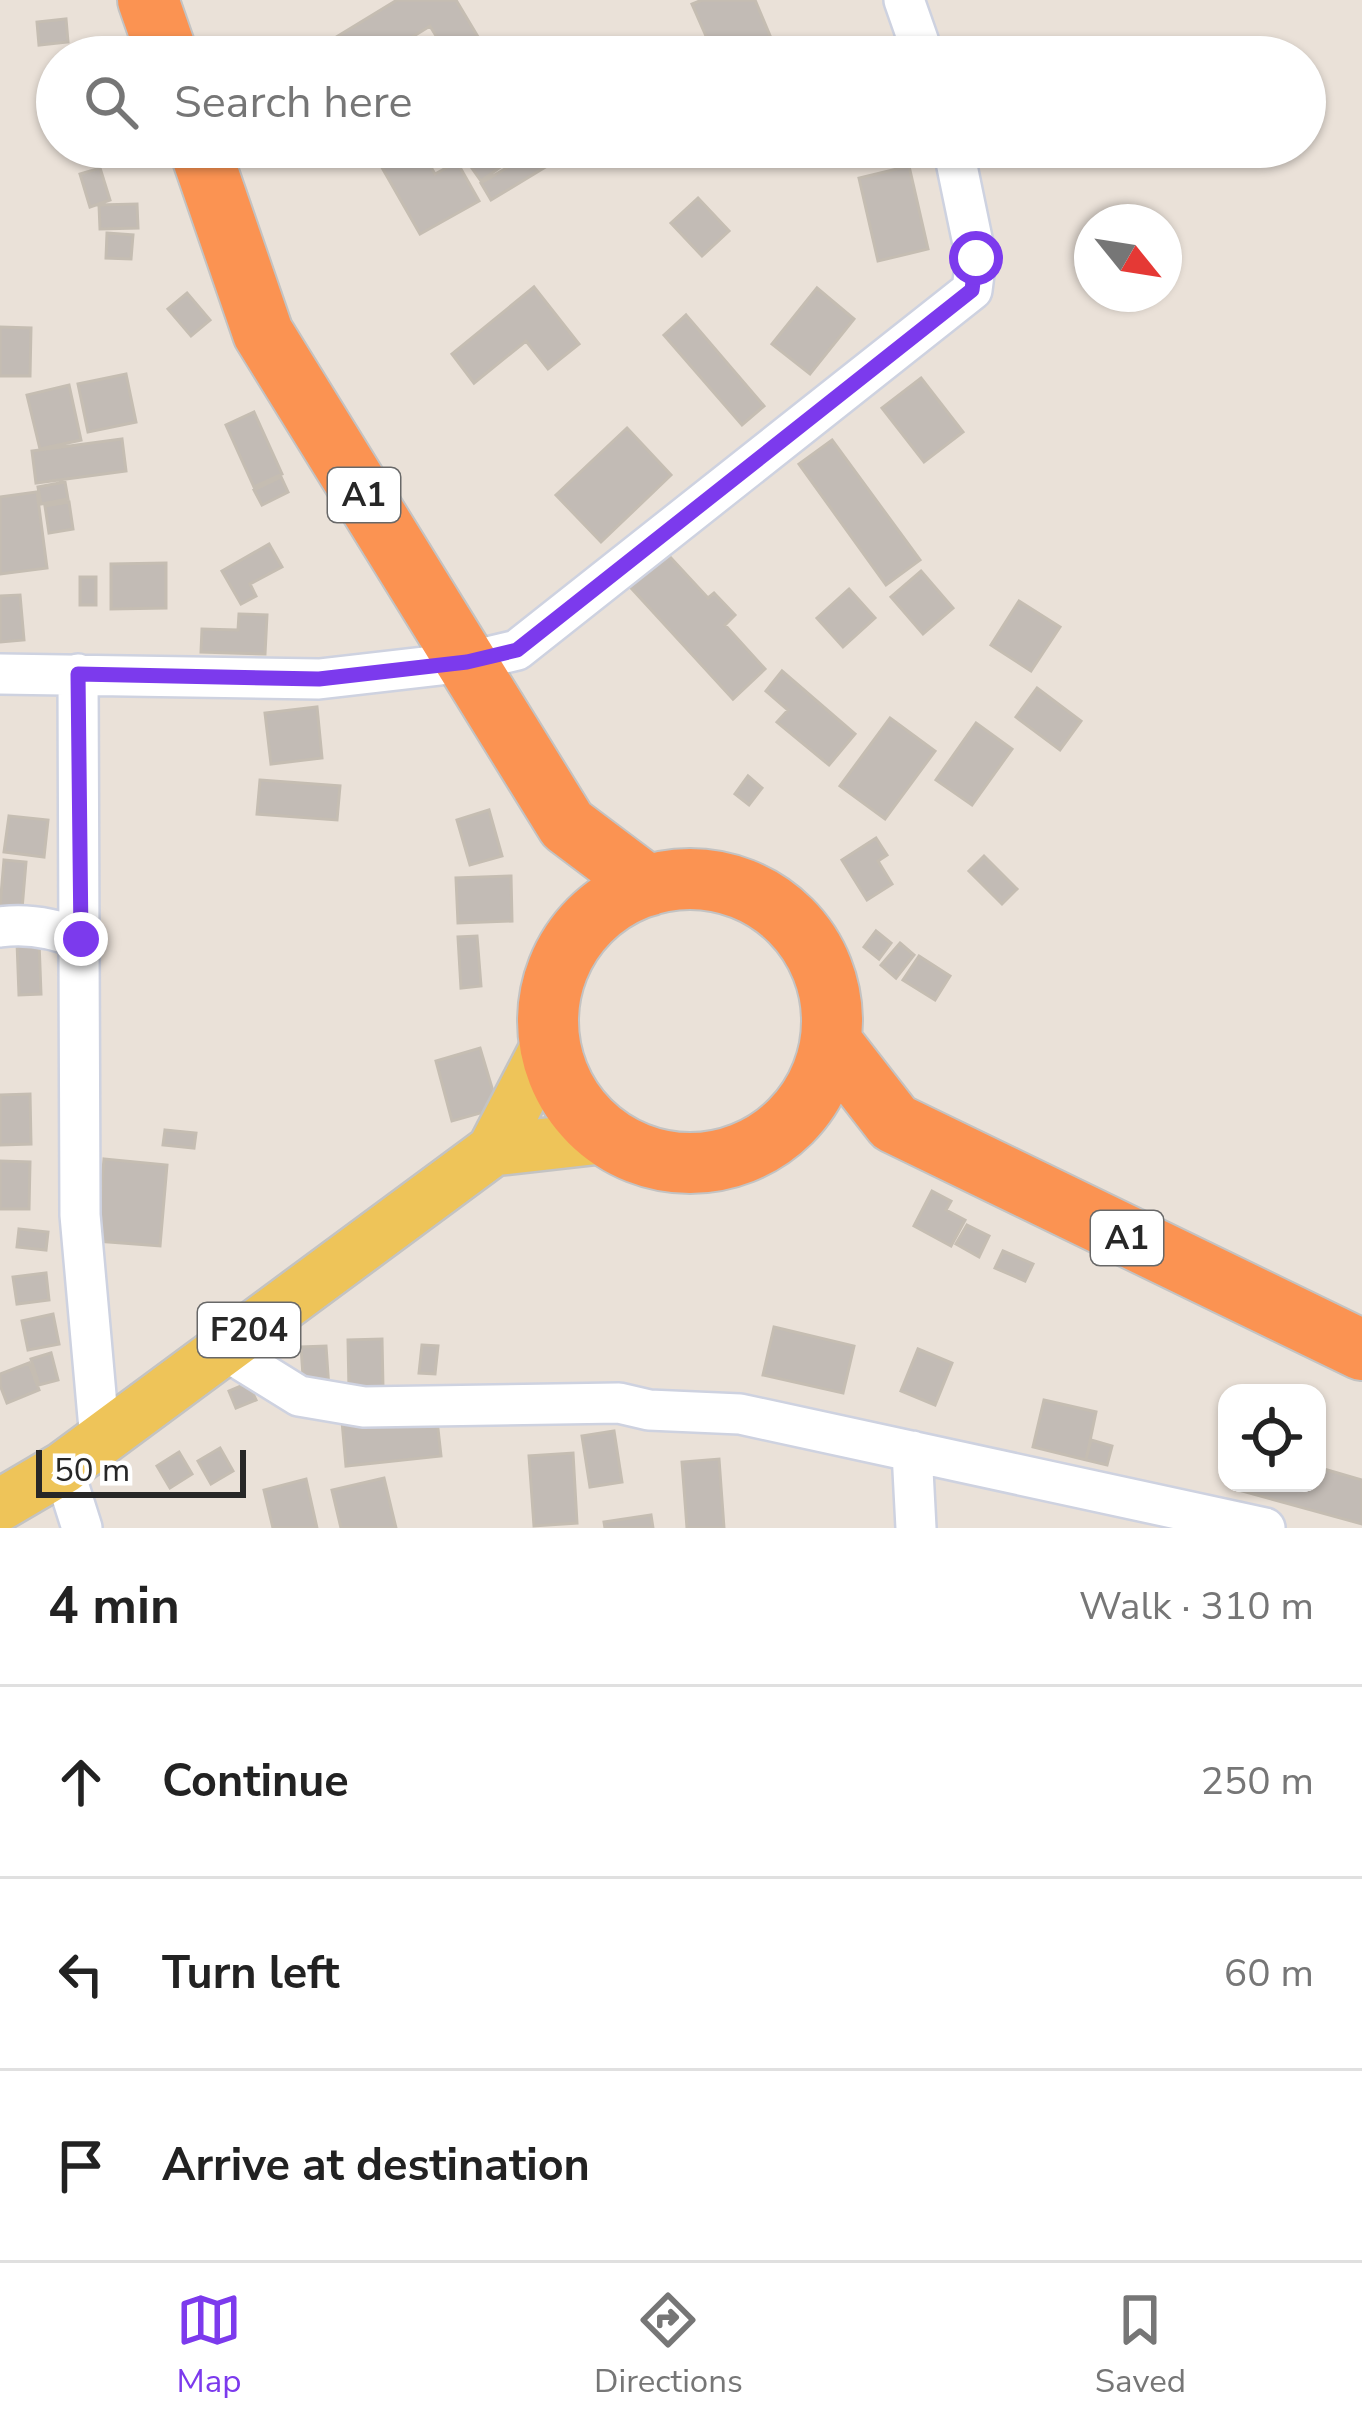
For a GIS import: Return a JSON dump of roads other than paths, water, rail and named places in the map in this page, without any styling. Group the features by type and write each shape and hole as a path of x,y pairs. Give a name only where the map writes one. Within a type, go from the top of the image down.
{"highway":[{"path":"148,0 161,36"},
{"name":"A1","path":"206,168 263,333 567,825 648,886"},
{"name":"A1","path":"567,825 583,929"},
{"path":"699,879 750,891 793,921 821,964 829,989 831,1042 824,1067 798,1113 746,1151 708,1162 682,1163 632,1150 609,1137 572,1100 546,1048 557,974 568,950 602,910 648,886 699,879"},
{"name":"A1","path":"831,1042 894,1123 1362,1350"},
{"name":"A1","path":"779,1131 894,1123"}],"main road":[{"name":"F204","path":"0,1504 82,1454 493,1150 546,1048"},
{"name":"F204","path":"493,1150 609,1137"}],"street":[{"path":"904,0 917,36"},
{"path":"0,674 319,679 467,662 517,650 972,290 976,258 957,168"},
{"path":"78,674 82,1528"},
{"path":"0,927 19,924 57,929 81,939"},
{"path":"223,1349 299,1396 364,1407 619,1403 649,1410 740,1414 1265,1528"},
{"path":"912,1451 916,1528"}]}
